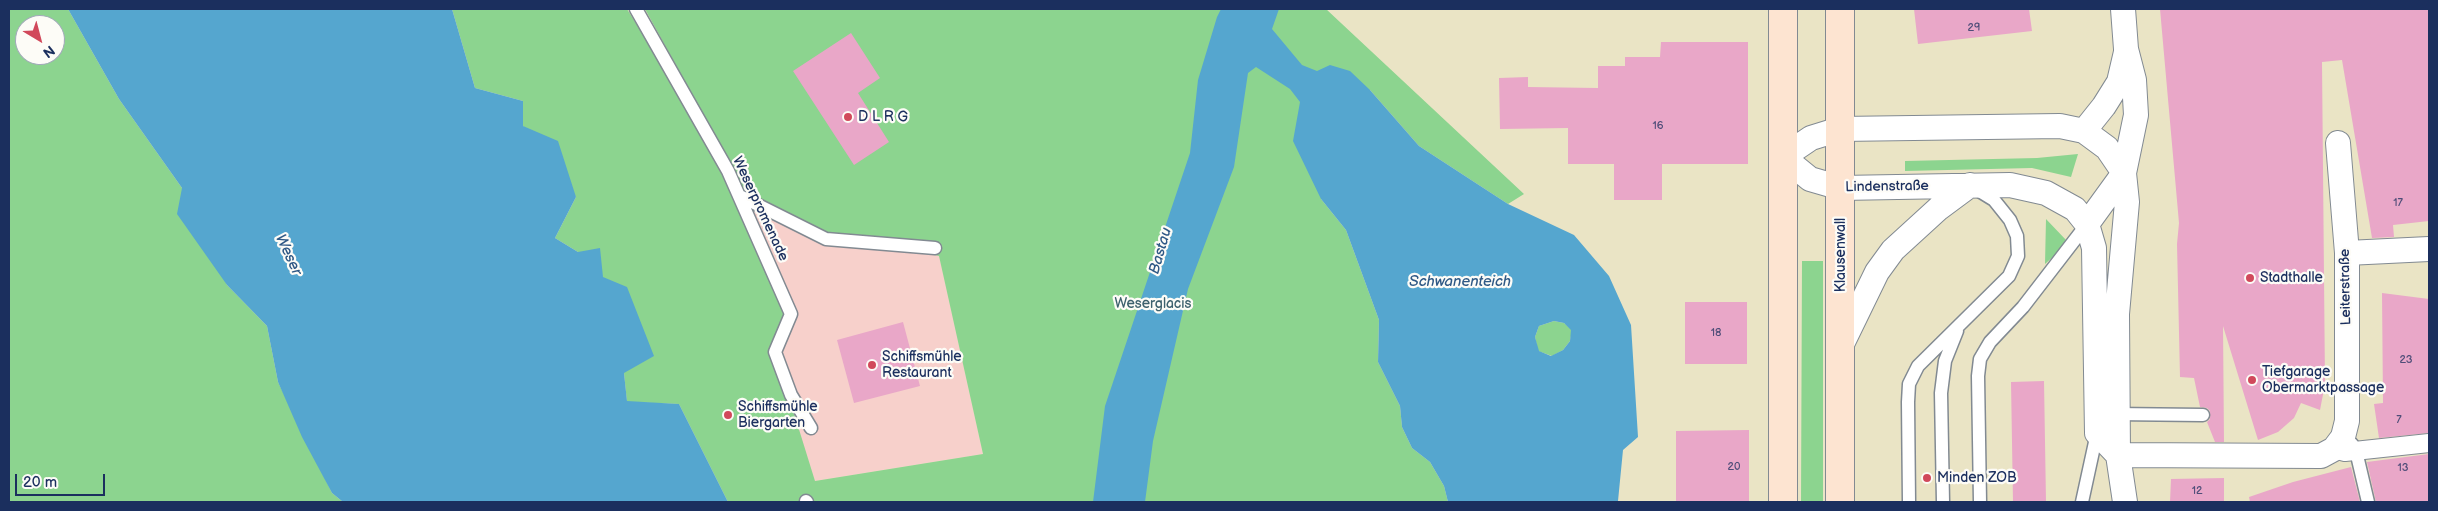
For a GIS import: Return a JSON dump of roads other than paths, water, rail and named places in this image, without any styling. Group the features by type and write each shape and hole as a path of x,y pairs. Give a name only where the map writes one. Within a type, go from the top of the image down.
{"main road":[{"path":"1783,9 1783,502"},
{"name":"Klausenwall","path":"1840,9 1840,502"}],"street":[{"name":"Lindenstraße","path":"2104,420 2117,314 2127,202 2124,173 2136,115 2134,80 2126,49 2123,9"},
{"name":"Lindenstraße","path":"2084,131 2104,106 2119,82 2126,49"},
{"name":"Lindenstraße","path":"2124,173 2107,148 2084,131 2060,126 1840,129 1811,138 1783,157 1810,180 1841,188 2010,185 2046,193 2075,209 2087,224 2094,248 2104,420 2118,455 2125,502"},
{"name":"Leiterstraße","path":"2338,143 2347,253 2347,421 2345,443"},
{"name":"Lindenstraße","path":"2087,224 2124,173"},
{"path":"1841,346 1877,272 1893,250 1939,208 1970,185"},
{"path":"2347,253 2429,249"},
{"path":"2118,455 2305,457 2321,456 2345,443 2429,443"}],"lane":[{"name":"Weserpromenade","path":"636,9 740,196 791,314 775,352 791,395 811,428"},
{"path":"1909,502 1908,402 1910,384 1918,366 2010,276 2018,256 2017,236 2010,220 1994,200 1970,185"},
{"path":"740,196 826,239 935,248"},
{"path":"1980,502 1978,376 1980,360 1990,342 2023,307 2087,224"},
{"path":"1943,502 1941,393 1945,361 1959,327"},
{"path":"2082,502 2104,420 2203,415"},
{"name":"Leiterstraße","path":"2345,443 2368,502"}],"water":[{"name":"Weser","path":"68,9 452,9 475,88 523,101 523,126 558,141 576,197 555,238 578,252 600,248 603,277 627,287 654,356 624,373 627,401 679,404 728,502 343,502 332,493 302,437 278,382 267,326 227,285 177,214 182,188 119,99"},
{"name":"Schwanenteich","path":"1221,9 1279,9 1272,29 1302,65 1317,71 1330,65 1350,71 1370,90 1419,146 1508,204 1574,235 1609,276 1631,325 1638,437 1623,450 1618,501 1448,502 1444,486 1430,462 1412,448 1402,427 1400,406 1378,362 1379,320 1346,230 1321,199 1293,141 1300,102 1290,89 1256,67 1248,73 1234,167 1188,289 1153,441 1145,502 1093,502 1105,406 1190,153 1198,80","holes":["1554,321 1564,323 1571,330 1570,341 1563,350 1551,356 1539,351 1535,337 1539,326"]}],"place":[{"name":"D L R G","path":"848,117"},
{"name":"Stadthalle","path":"2250,278"},
{"name":"Schiffsmühle Restaurant","path":"872,365"},
{"name":"Tiefgarage Obermarktpassage","path":"2252,380"},
{"name":"Schiffsmühle Biergarten","path":"728,415"},
{"name":"Minden ZOB","path":"1927,478"}],"water label":[{"name":"Bastau","path":"1161,251"}],"park label":[{"name":"Weserglacis","path":"1153,304"}]}
